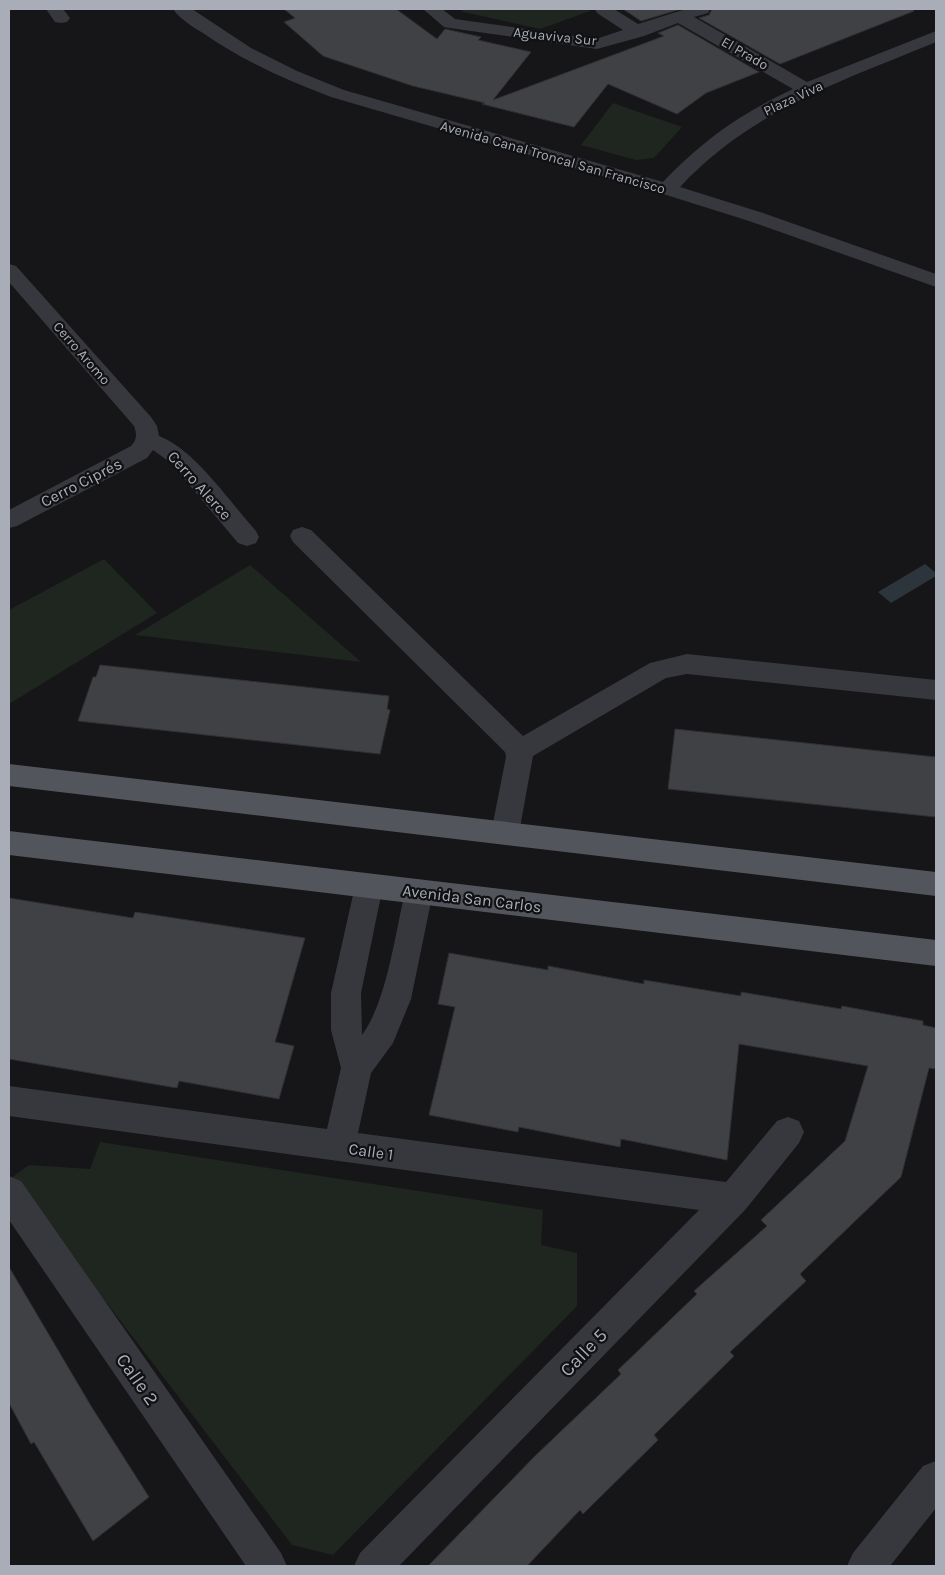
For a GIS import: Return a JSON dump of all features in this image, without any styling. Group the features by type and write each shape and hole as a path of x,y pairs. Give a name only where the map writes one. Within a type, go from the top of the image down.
{"main road":[{"path":"9,775 936,884"},
{"name":"Avenida San Carlos","path":"9,843 936,953"}],"street":[{"name":"Avenida Canal Troncal San Francisco","path":"182,9 243,51 289,75 324,89 362,102 667,189 810,235 936,281"},
{"name":"Aguaviva Sur","path":"431,9 450,23 597,44 638,32 702,9"},
{"path":"603,9 638,32"},
{"name":"El Prado","path":"681,17 808,90"},
{"name":"Plaza Viva","path":"667,189 704,152 724,136 776,105 936,36"},
{"name":"Cerro Aromo","path":"9,270 143,422 147,428 148,440"},
{"name":"Cerro Ciprés","path":"9,520 139,452 148,440"},
{"name":"Cerro Alerce","path":"148,440 164,446 179,457 247,537"},
{"path":"302,536 516,746 519,763 505,833"},
{"path":"518,752 659,670 686,664 936,690"},
{"path":"357,1068 350,1050 346,1030 346,993 369,886"},
{"path":"339,1147 357,1068 382,1033 396,998 419,892"},
{"name":"Calle 1","path":"9,1102 733,1199"},
{"name":"Calle 5","path":"373,1566 733,1199 788,1132"},
{"name":"Calle 2","path":"9,1192 268,1566"},
{"path":"873,1564 936,1479"}],"shaded area":[{"path":"459,9 586,9 590,11 540,29 464,12"},
{"path":"613,103 682,127 654,158 636,160 581,145"},
{"path":"104,559 157,613 9,704 9,610"},
{"path":"925,564 936,573 936,576 891,603 878,592"},
{"path":"250,565 361,662 135,635"},
{"path":"100,1142 543,1210 541,1245 577,1253 577,1306 333,1555 292,1545 11,1178 29,1165 90,1169"}],"building":[{"path":"284,9 396,9 437,39 445,29 481,37 478,40 531,52 493,100 664,36 658,33 678,25 759,72 706,93 677,114 608,84 574,127 413,86 323,56 284,22 295,18"},
{"path":"623,9 681,9 641,21"},
{"path":"712,9 913,9 914,11 780,64 699,18 709,15"},
{"path":"100,665 389,696 387,709 390,710 380,754 78,721 93,677 96,677"},
{"path":"675,729 936,757 936,817 668,789"},
{"path":"9,898 133,918 135,912 305,938 275,1042 294,1046 279,1099 179,1081 177,1088 9,1059"},
{"path":"449,953 548,970 548,966 644,984 644,980 741,996 741,992 841,1009 842,1006 923,1021 923,1025 936,1028 936,1069 929,1068 901,1177 800,1274 806,1281 730,1352 734,1356 654,1435 658,1440 583,1514 580,1510 527,1566 428,1566 535,1456 621,1374 618,1370 697,1294 694,1291 767,1226 761,1220 845,1141 868,1066 739,1044 727,1160 621,1139 620,1147 519,1127 518,1132 429,1115 455,1007 438,1004"},
{"path":"9,1267 91,1406 149,1497 93,1541 34,1442 31,1444 9,1403"}]}
